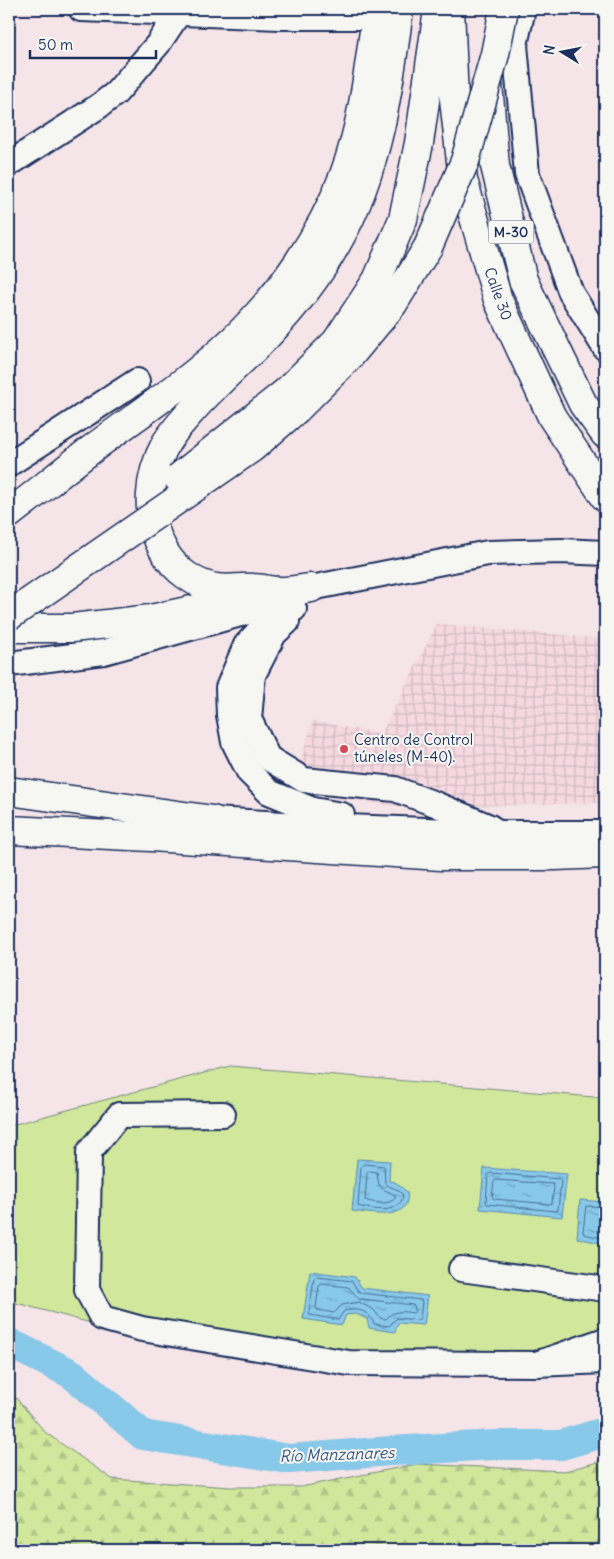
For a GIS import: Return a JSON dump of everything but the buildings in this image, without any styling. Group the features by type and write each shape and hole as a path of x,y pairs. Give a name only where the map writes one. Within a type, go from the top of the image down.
{"main road":[{"path":"9,616 252,448 292,400 336,342 377,280 403,219 419,143 438,9"},
{"name":"Calle 30","path":"450,9 454,99 463,180 498,300 552,417 605,497"},
{"name":"Calle 30","path":"490,9 488,84 495,166 523,280 583,404 605,434"},
{"path":"9,593 292,400 349,357 393,304 428,247 465,161 495,54 504,9"},
{"path":"309,596 255,588 217,588 186,576 169,560 162,549 153,525 150,506 151,484 157,463 167,441 200,402 290,311 338,242 361,192 378,138 391,71 384,12"},
{"path":"9,514 91,450 189,378 232,340 253,319 302,255 317,232 344,176 352,150 384,12"},
{"path":"9,503 91,450"},
{"path":"9,628 72,628 151,618 278,591"},
{"path":"9,791 214,820"},
{"path":"9,830 151,837 441,856 605,854"}],"street":[{"path":"81,9 280,17 384,12"},
{"path":"523,9 515,45 527,174 571,293 605,348"},
{"path":"9,164 116,93 158,44 178,14"},
{"path":"9,464 137,381"},
{"path":"9,664 104,652 397,572 488,553 561,551 605,553"},
{"path":"309,596 273,616 246,644 228,688 229,715 234,742 249,772 269,792 313,810 425,830"},
{"path":"309,596 274,634 253,675 249,719 268,758 304,780 395,789 504,832"},
{"path":"9,802 214,820 425,830 605,833"},
{"path":"223,1114 119,1115 89,1152 87,1290 102,1318 142,1329 349,1363 536,1364 605,1361"},
{"path":"461,1269 605,1289"},
{"path":"536,1364 605,1340"}],"shaded area":[{"path":"437,624 605,639 605,803 411,807 364,802 294,783 313,721 381,734"}],"green space":[{"path":"230,1066 605,1098 605,1366 554,1370 139,1336 9,1301 9,1124 12,1125"},
{"path":"9,1390 46,1433 112,1479 230,1487 301,1487 417,1464 565,1471 605,1460 605,1550 9,1550"}],"water":[{"path":"357,1159 390,1161 389,1181 395,1182 407,1192 407,1202 403,1208 388,1214 352,1211"},
{"path":"484,1168 567,1174 562,1217 480,1209"},
{"path":"580,1200 605,1202 605,1244 577,1238"},
{"path":"310,1271 355,1277 362,1288 428,1296 424,1325 398,1323 395,1332 369,1328 367,1319 356,1314 346,1315 342,1325 303,1319"}],"waterway":[{"name":"Río Manzanares","path":"9,1343 72,1374 143,1435 289,1459 495,1445 561,1445 605,1432"}],"place":[{"name":"Centro de Control túneles (M-40).","path":"344,749"}]}
